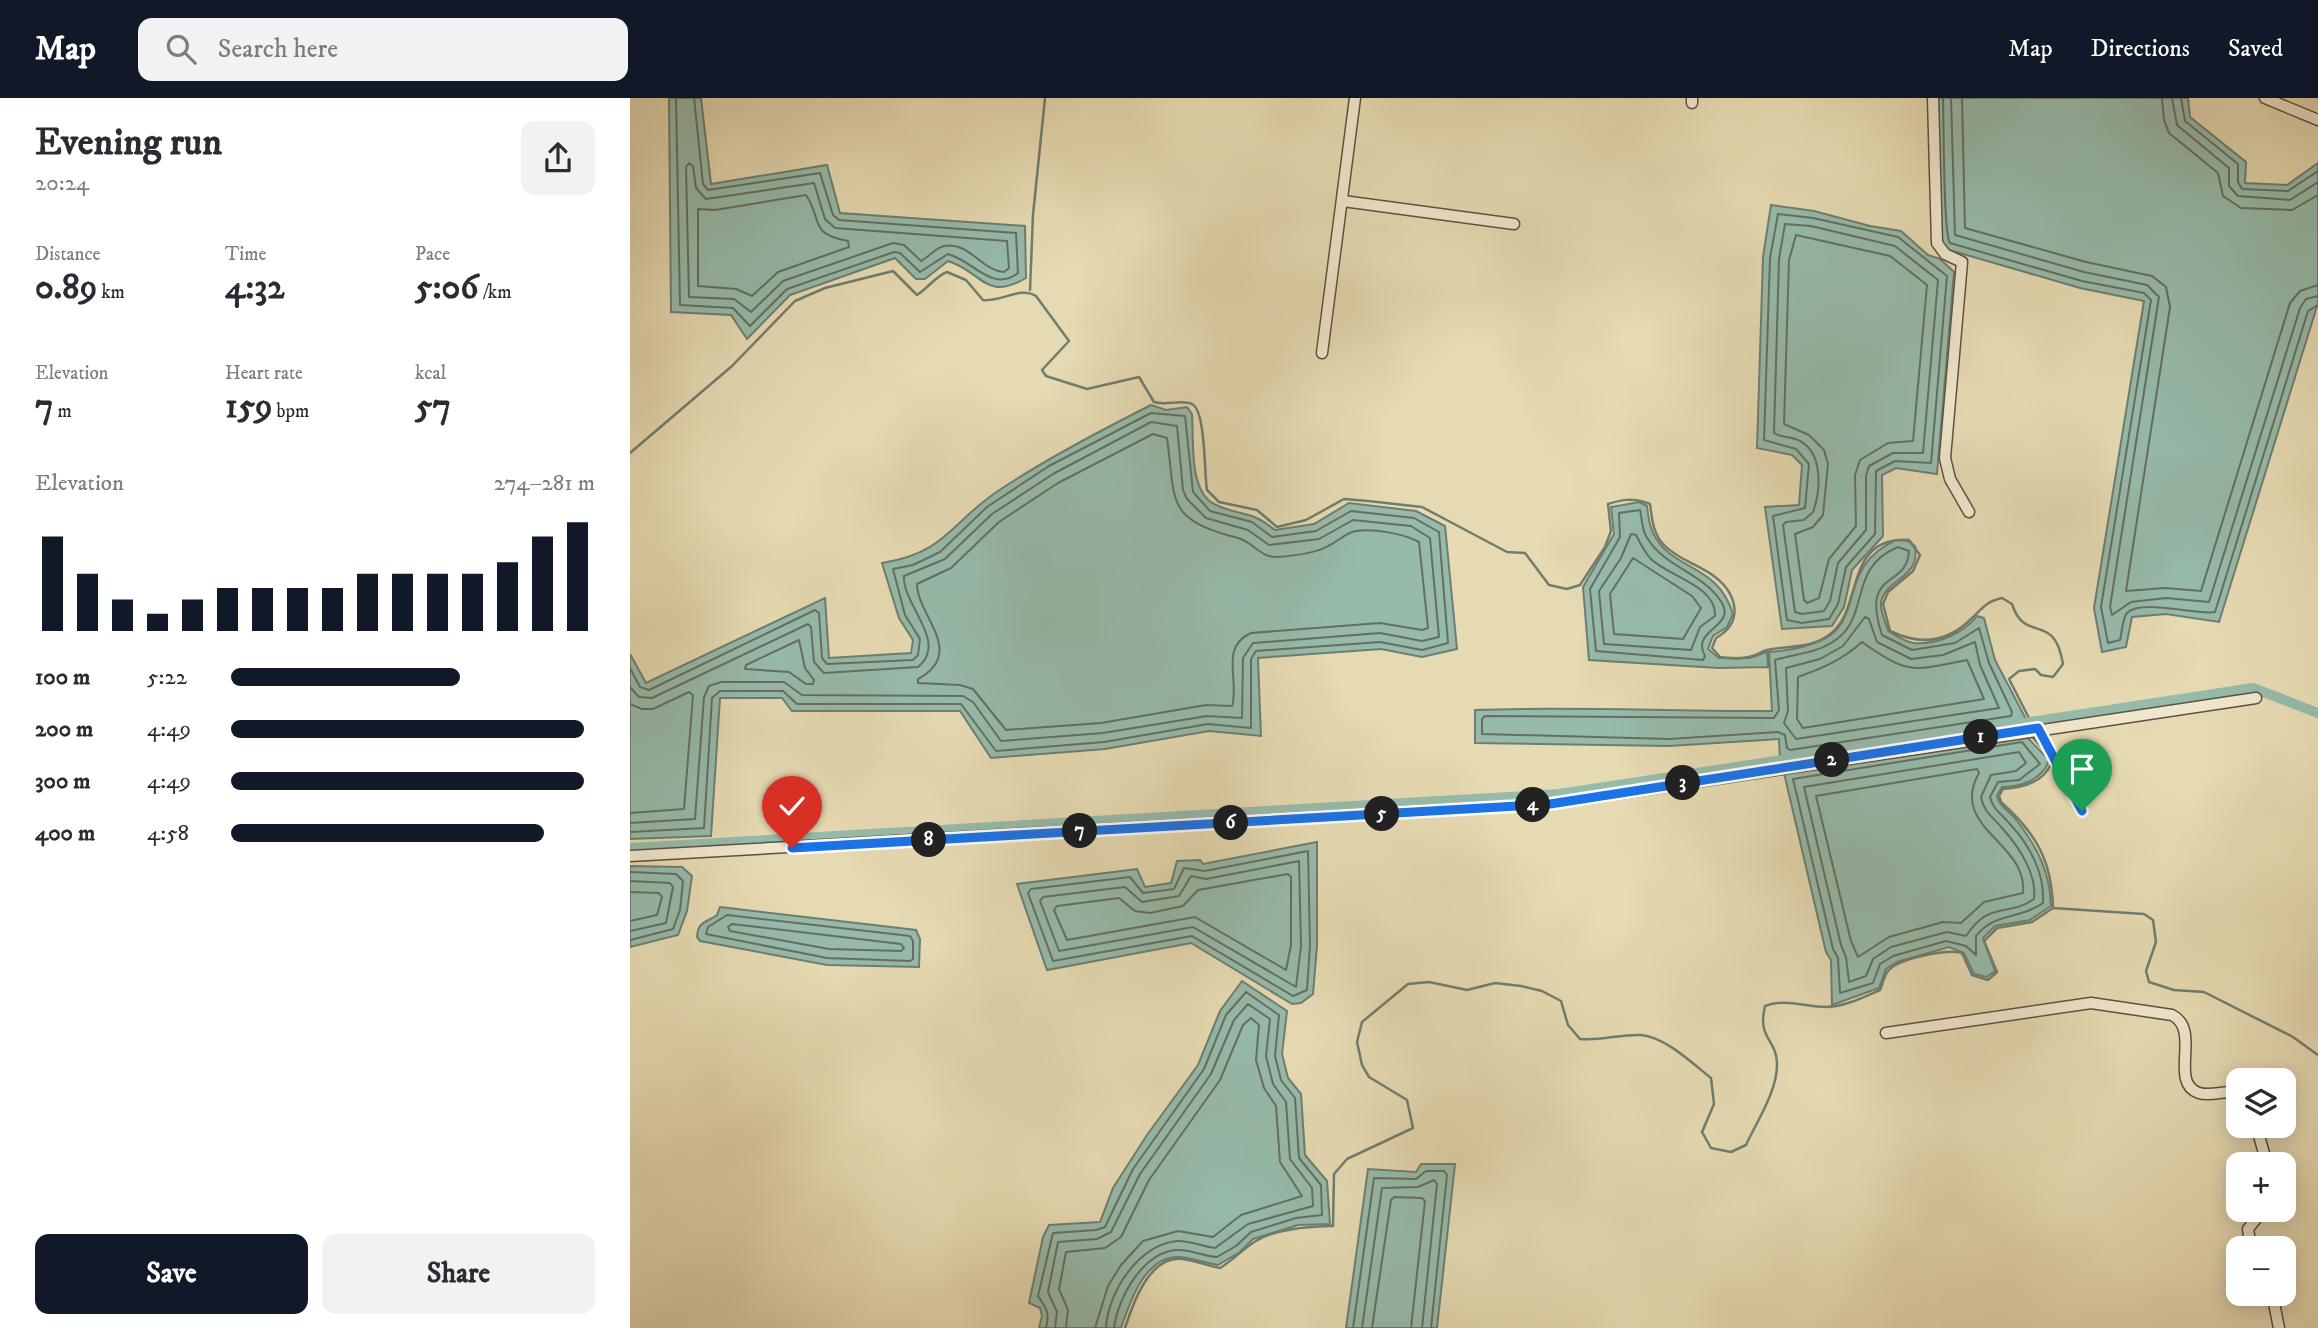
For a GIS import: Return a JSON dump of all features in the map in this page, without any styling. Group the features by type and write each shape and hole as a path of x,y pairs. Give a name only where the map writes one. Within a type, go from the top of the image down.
{"street":[{"path":"1322,353 1355,98"},
{"path":"1933,98 1937,243 1945,254 1962,262 1945,458 1950,479 1969,512"},
{"path":"2265,98 2318,120"},
{"path":"1343,201 1514,224"},
{"path":"630,856 1550,804 2031,729 2256,698"},
{"path":"2031,729 2082,811"},
{"path":"1886,1032 2091,1003 2172,1015 2182,1023 2185,1030 2185,1074 2193,1089 2201,1094 2226,1093"},
{"path":"2275,1306 2279,1328"}],"water":[{"path":"669,98 701,98 711,184 827,165 840,213 1025,226 1026,278 1012,285 993,286 948,261 925,279 916,279 895,258 790,295 747,339 731,315 671,312"},
{"path":"1936,98 2188,98 2190,117 2246,162 2245,183 2287,185 2318,163 2318,303 2219,622 2166,614 2132,617 2126,647 2102,652 2094,608 2144,301 2080,288 1946,249 1939,242"},
{"path":"1771,205 1814,211 1901,231 1928,255 1940,259 1954,272 1937,474 1896,468 1882,475 1883,536 1852,570 1844,607 1832,626 1782,629 1765,507 1799,505 1802,465 1792,455 1757,448 1763,257"},
{"path":"1151,405 1166,410 1187,407 1192,414 1194,465 1207,499 1225,509 1252,516 1275,530 1314,524 1349,503 1416,511 1445,526 1457,649 1422,657 1381,649 1258,658 1261,736 1209,731 1105,749 991,758 960,711 792,711 782,698 720,698 711,836 630,839 630,654 646,683 825,598 829,658 911,653 913,640 899,618 882,563 921,552 935,544 1001,489 1057,455"},
{"path":"1639,502 1647,506 1652,530 1661,546 1706,576 1726,597 1733,614 1727,627 1713,636 1708,649 1719,658 1750,658 1767,652 1768,667 1719,668 1589,660 1583,587 1614,534 1611,507"},
{"path":"1896,540 1908,541 1915,546 1915,557 1908,572 1888,589 1881,603 1888,631 1910,642 1931,642 1957,633 1977,616 1984,618 1995,660 2027,721 1780,759 1779,739 1669,746 1475,743 1475,710 1772,711 1769,652 1805,646 1827,636 1841,622 1861,571 1874,554"},
{"path":"2024,734 2049,760 2046,767 2030,781 2002,787 1997,796 2000,804 2017,821 2037,851 2048,882 2051,906 2030,920 1995,926 1983,938 1995,971 1987,977 1974,974 1964,953 1949,947 1897,962 1886,969 1879,988 1832,1005 1831,960 1826,952 1784,773"},
{"path":"1317,842 1317,946 1313,994 1301,1003 1292,1004 1191,943 1047,970 1017,884 1137,869 1145,887 1171,883 1177,861 1200,860 1203,864"},
{"path":"630,866 682,867 692,876 687,911 678,935 630,947"},
{"path":"720,907 916,930 920,939 919,967 827,965 700,941 697,937 699,928 717,915"},
{"path":"1242,981 1287,1011 1282,1054 1288,1078 1301,1094 1305,1155 1327,1181 1330,1224 1298,1225 1253,1239 1240,1252 1218,1265 1189,1258 1168,1258 1148,1272 1141,1282 1121,1328 1039,1328 1042,1316 1040,1308 1029,1303 1043,1237 1049,1225 1100,1222 1113,1188 1147,1135 1198,1065 1220,1011"},
{"path":"1421,1164 1455,1164 1437,1328 1346,1328 1368,1169 1416,1172"}],"waterway":[{"path":"1030,290 1033,215 1045,98"},
{"path":"630,453 732,366 795,301 825,288 893,271 917,295 947,272 966,280 983,300 1017,293 1036,296 1069,341 1042,370 1046,376 1087,389 1139,377 1154,402 1192,404 1200,418 1207,490 1219,502 1257,510 1277,527 1306,520 1344,499 1422,507 1507,552 1525,553 1549,585 1567,589 1580,585 1605,547 1611,531 1608,504 1629,500 1650,504 1652,521 1660,541 1669,550 1720,581 1731,597 1734,615 1725,631 1716,638 1712,648 1720,657 1744,658 1767,650 1810,644 1826,637 1843,621 1858,575 1874,549 1889,542 1909,540 1920,555 1913,571 1888,592 1883,604 1890,631 1922,640 1942,637 1962,627 1988,604 2002,598 2012,604 2024,623 2046,632 2053,638 2063,664 2053,677 2041,675 2035,669 2019,671 2009,679 2031,722 2029,729"},
{"path":"630,848 1559,794 2253,688 2318,713"},
{"path":"2030,734 2046,753"},
{"path":"2051,764 2037,780 2003,789 1999,796 2040,849 2049,876 2053,908"},
{"path":"1125,1328 1144,1283 1160,1265 1170,1260 1182,1259 1220,1268 1252,1244 1274,1233 1333,1226 1334,1174 1347,1159 1413,1128 1407,1100 1369,1077 1362,1065 1357,1042 1362,1022 1408,984 1429,982 1467,990 1495,983 1521,986 1542,991 1561,1001 1568,1025 1580,1039 1641,1035 1659,1040 1711,1078 1714,1104 1702,1132 1711,1148 1731,1152 1746,1145 1774,1084 1777,1063 1774,1048 1763,1025 1765,1006 1788,1003 1833,1007 1847,1003 1880,990 1886,974 1895,966 1935,953 1962,953 1972,975 1988,980 1997,972 1984,941 1997,928 2032,922 2053,908 2144,914 2153,920 2156,942 2146,971 2149,982 2174,990 2204,992 2293,1037 2318,1055"}],"route":[{"path":"792,848 1550,804 2038,728 2082,811"}]}
